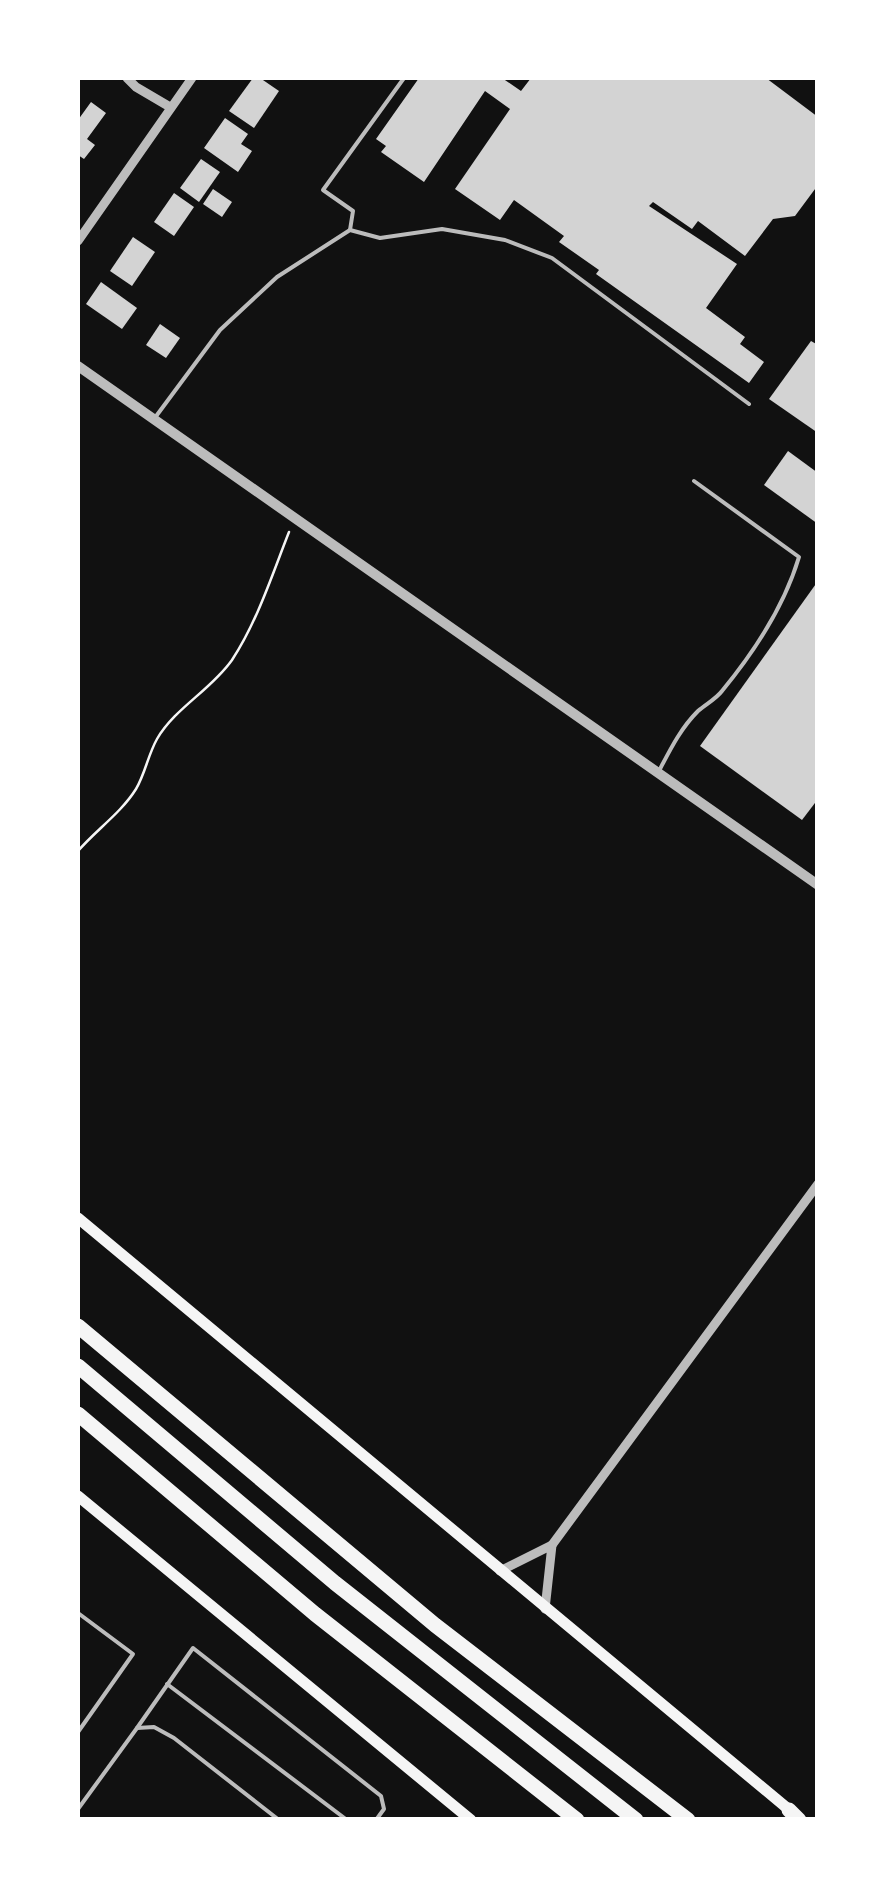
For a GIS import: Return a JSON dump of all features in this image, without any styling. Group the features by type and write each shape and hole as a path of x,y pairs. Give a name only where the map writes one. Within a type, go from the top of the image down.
{"highway":[{"path":"78,1326 436,1625 688,1820"},
{"path":"78,1366 349,1595 636,1820"},
{"path":"78,1414 315,1614 577,1820"}],"main road":[{"path":"78,1218 797,1816"},
{"path":"78,1496 471,1820"}],"street":[{"path":"127,78 170,107"},
{"path":"78,241 192,78"},
{"path":"78,366 818,885"},
{"path":"500,1571 552,1545 818,1184"},
{"path":"545,1609 552,1545"}],"lane":[{"path":"350,230 353,211 324,190 404,78"},
{"path":"154,419 220,330 277,277 350,230 380,238 442,229 505,240 552,258 749,404"},
{"path":"657,773 678,735 720,695 775,616 791,584 798,557 694,481"},
{"path":"78,1613 133,1654 78,1732"},
{"path":"78,1809 192,1648 380,1796 384,1810 376,1820"},
{"path":"168,1684 347,1820"},
{"path":"137,1728 154,1728 174,1738 279,1820"}],"path":[{"path":"78,851 137,788 158,739 175,717 231,661 260,606 295,517"}],"building":[{"path":"253,78 260,78 279,91 254,128 229,111"},
{"path":"419,78 502,78 521,91 531,78 766,78 818,117 818,185 795,216 773,219 745,256 698,221 692,229 653,202 649,206 737,264 706,308 745,337 740,344 764,362 749,383 596,274 599,270 559,242 564,236 514,200 500,220 455,189 510,109 485,91 424,182 381,152 386,146 376,139"},
{"path":"91,102 106,113 87,139 95,145 84,159 78,155 78,120"},
{"path":"225,118 248,134 241,144 252,151 238,172 204,148"},
{"path":"201,159 220,172 199,202 180,188"},
{"path":"213,189 232,202 222,217 203,204"},
{"path":"174,193 194,207 174,236 154,222"},
{"path":"133,237 155,252 132,286 110,271"},
{"path":"101,282 137,308 122,329 86,304"},
{"path":"160,324 180,338 166,358 146,345"},
{"path":"811,341 818,345 818,433 769,399"},
{"path":"788,451 818,473 818,524 764,485"},
{"path":"818,581 818,799 802,820 700,746"}]}
